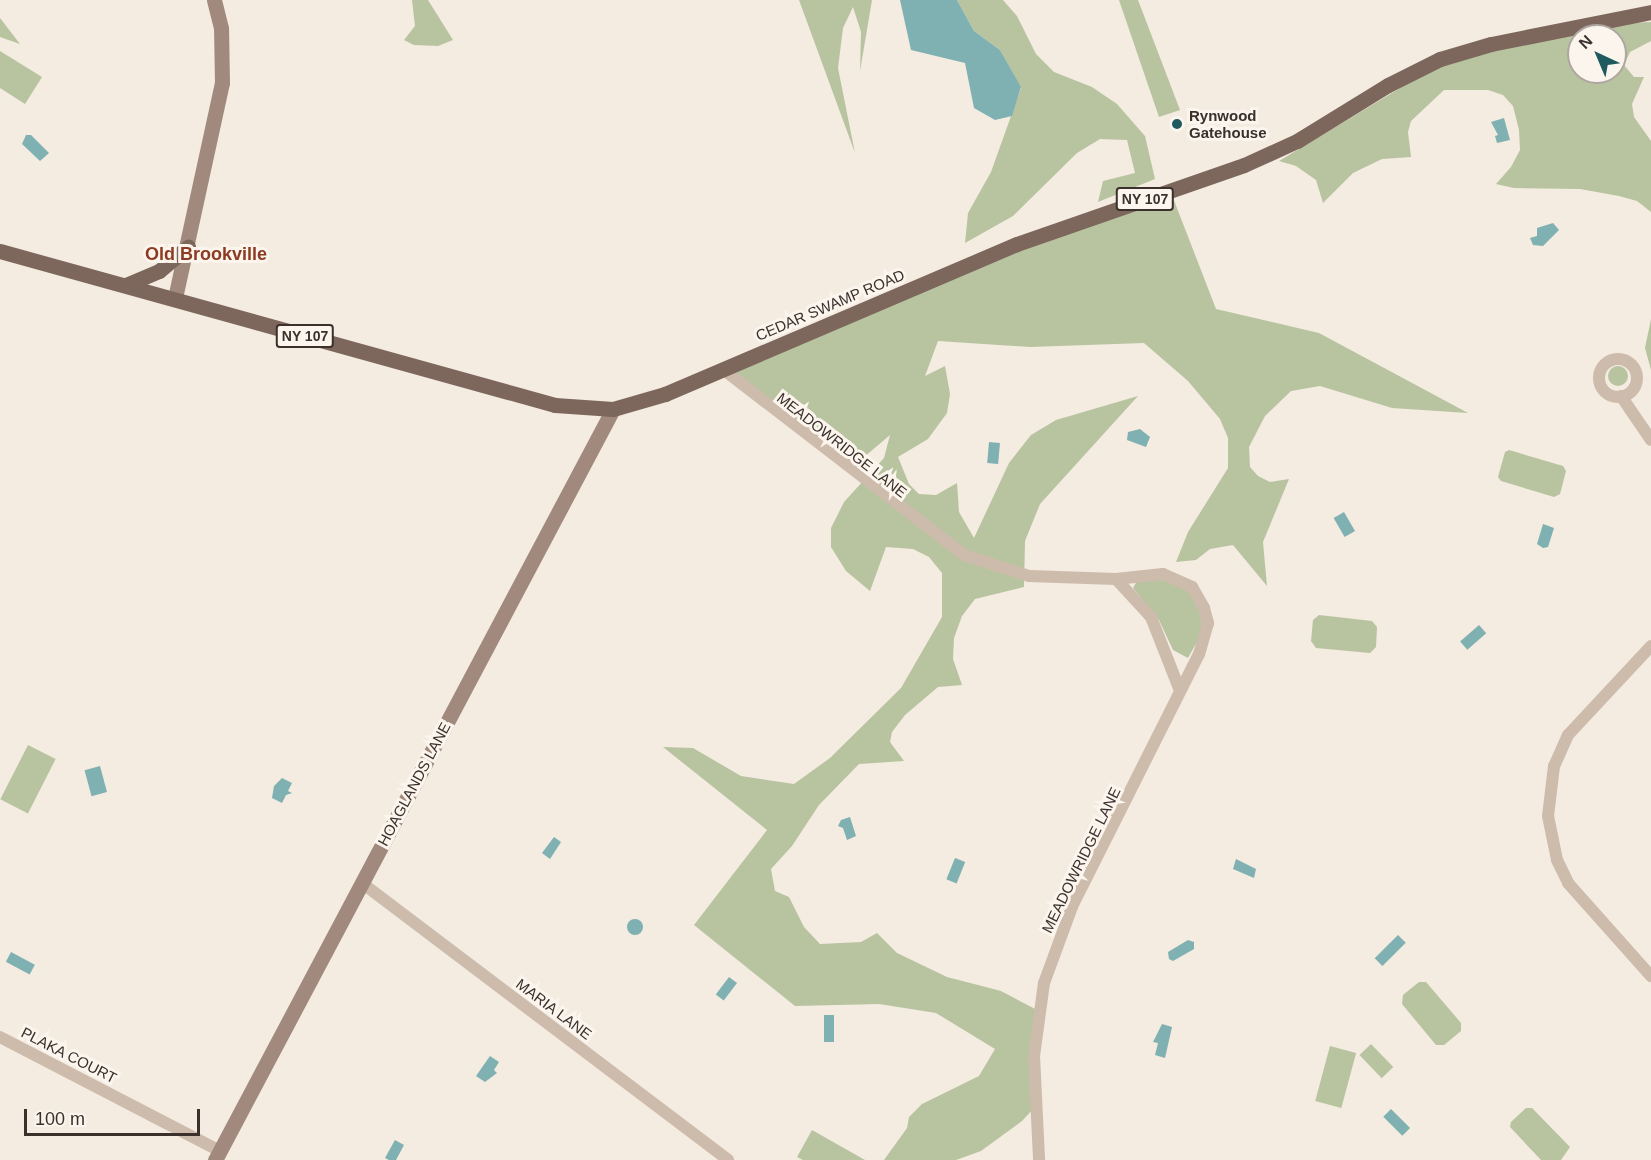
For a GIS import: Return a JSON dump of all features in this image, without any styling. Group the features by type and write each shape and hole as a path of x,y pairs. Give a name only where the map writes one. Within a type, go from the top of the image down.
{"main road":[{"name":"CEDAR SWAMP ROAD","path":"0,251 555,405 613,408 665,394 1017,244 1244,165 1297,141 1388,85 1440,59 1491,44 1651,12"},
{"path":"126,285 155,274 188,247"}],"street":[{"path":"176,298 222,82 221,28 214,0"},
{"name":"MEADOWRIDGE LANE","path":"724,370 964,555 1029,576 1116,579 1163,574 1179,578 1201,600 1208,623 1206,637 1068,916 1044,983 1034,1056 1039,1160"},
{"path":"1621,396 1651,440"},
{"name":"HOAGLANDS LANE","path":"217,1155 613,408"},
{"path":"1116,579 1151,617 1179,688"},
{"path":"1651,646 1568,735 1554,766 1548,816 1557,860 1568,883 1651,976"},
{"name":"MARIA LANE","path":"362,883 728,1160"},
{"name":"PLAKA COURT","path":"0,1036 217,1155"}],"green space":[{"path":"412,0 428,0 453,40 438,46 414,45 404,40 415,26"},
{"path":"799,0 872,0 860,71 861,32 853,7 843,28 838,68 855,153"},
{"path":"957,0 1003,0 1017,16 1036,54 1054,72 1092,87 1117,104 1145,136 1155,179 1098,202 1103,181 1135,173 1127,140 1100,139 1077,153 1013,216 965,243 968,213 991,172 1021,88 1000,50 974,31"},
{"path":"1119,0 1138,0 1180,110 1159,117"},
{"path":"0,18 20,44 0,37"},
{"path":"1651,22 1651,41 1630,52 1627,58 1627,24 1620,24"},
{"path":"1567,35 1567,84 1627,84 1627,69 1634,77 1644,77 1632,104 1634,117 1651,141 1651,212 1637,201 1619,196 1580,189 1514,188 1496,184 1511,167 1520,150 1519,130 1513,106 1503,95 1488,90 1444,90 1411,121 1408,132 1411,157 1382,159 1353,173 1323,203 1316,180 1296,166 1279,161 1430,70 1485,51"},
{"path":"0,51 42,77 25,104 0,88"},
{"path":"1170,190 1216,309 1319,333 1468,413 1392,408 1320,386 1291,391 1265,416 1249,447 1250,467 1258,476 1270,482 1289,479 1263,542 1267,586 1233,545 1210,549 1196,560 1176,562 1188,532 1228,468 1228,438 1220,419 1188,381 1144,343 1030,347 938,341 925,376 945,366 950,394 947,413 928,439 898,457 909,484 919,494 936,495 957,483 959,512 974,538 1009,463 1031,435 1056,420 1138,396 1040,504 1025,541 1024,587 975,599 962,616 954,638 953,659 962,685 938,687 905,715 892,732 890,742 904,761 859,764 819,805 792,846 771,869 775,891 789,897 804,927 820,944 861,942 877,933 897,953 947,977 1001,991 1039,1011 1034,1108 1022,1121 981,1151 956,1160 884,1160 907,1128 909,1117 922,1104 979,1076 995,1049 936,1013 879,1004 795,1006 694,925 767,830 663,747 693,748 741,776 794,784 830,758 901,688 942,617 942,573 929,557 913,549 886,547 870,591 846,571 831,547 831,528 844,502 884,458 890,435 850,469 724,370"},
{"path":"1651,319 1651,370 1645,348"},
{"path":"1618,366 1625,369 1628,376 1625,383 1618,386 1611,383 1608,376 1611,369"},
{"path":"1509,450 1563,466 1566,471 1560,494 1554,497 1501,481 1498,477 1505,452"},
{"path":"1151,576 1180,583 1199,603 1203,631 1188,658 1173,650 1159,620 1133,588 1137,581"},
{"path":"1319,615 1372,621 1377,627 1376,647 1370,653 1316,648 1311,641 1313,620"},
{"path":"28,745 56,759 28,813 0,799"},
{"path":"1419,982 1426,982 1461,1023 1461,1031 1444,1045 1436,1045 1402,1004 1403,995"},
{"path":"1371,1044 1393,1067 1382,1078 1359,1055"},
{"path":"1330,1046 1356,1053 1341,1108 1315,1101"},
{"path":"1526,1108 1532,1108 1570,1147 1561,1160 1541,1160 1510,1127 1511,1122"},
{"path":"812,1130 865,1160 803,1160 797,1157"}],"water":[{"path":"900,0 957,0 974,31 1000,50 1021,87 1012,116 995,120 974,108 965,63 911,50"},
{"path":"1504,118 1510,140 1497,143 1495,136 1498,135 1491,122"},
{"path":"26,135 31,135 49,153 40,161 22,144"},
{"path":"1553,223 1559,230 1543,246 1533,245 1530,238 1537,236 1537,228"},
{"path":"1140,429 1150,437 1146,447 1127,440 1128,432"},
{"path":"989,442 1000,443 998,464 987,463"},
{"path":"1344,512 1355,531 1345,537 1334,518"},
{"path":"1543,524 1554,528 1548,547 1543,548 1537,544"},
{"path":"1479,625 1486,633 1467,650 1460,641"},
{"path":"100,766 107,792 92,796 85,770"},
{"path":"282,778 292,783 288,791 292,793 286,795 282,803 272,798 274,786"},
{"path":"850,817 856,836 847,840 843,828 838,826 841,820"},
{"path":"554,837 561,842 550,859 542,853"},
{"path":"955,858 965,862 957,883 946,879"},
{"path":"1236,859 1256,869 1254,878 1233,869"},
{"path":"635,919 643,927 635,935 627,927"},
{"path":"1398,935 1406,943 1382,966 1375,958"},
{"path":"1188,940 1194,942 1194,949 1173,961 1169,959 1168,952"},
{"path":"11,952 35,965 30,974 6,962"},
{"path":"729,977 737,983 724,1001 716,995"},
{"path":"824,1015 834,1015 834,1042 824,1042"},
{"path":"1162,1024 1172,1027 1165,1058 1155,1055 1158,1043 1153,1042"},
{"path":"490,1056 499,1062 494,1070 497,1073 485,1082 476,1076"},
{"path":"1391,1109 1410,1128 1402,1136 1383,1117"},
{"path":"395,1140 404,1145 396,1160 389,1160 385,1158"}],"place":[{"name":"Rynwood Gatehouse","path":"1177,124"}],"district":[{"name":"Old Brookville","path":"206,254"}]}
